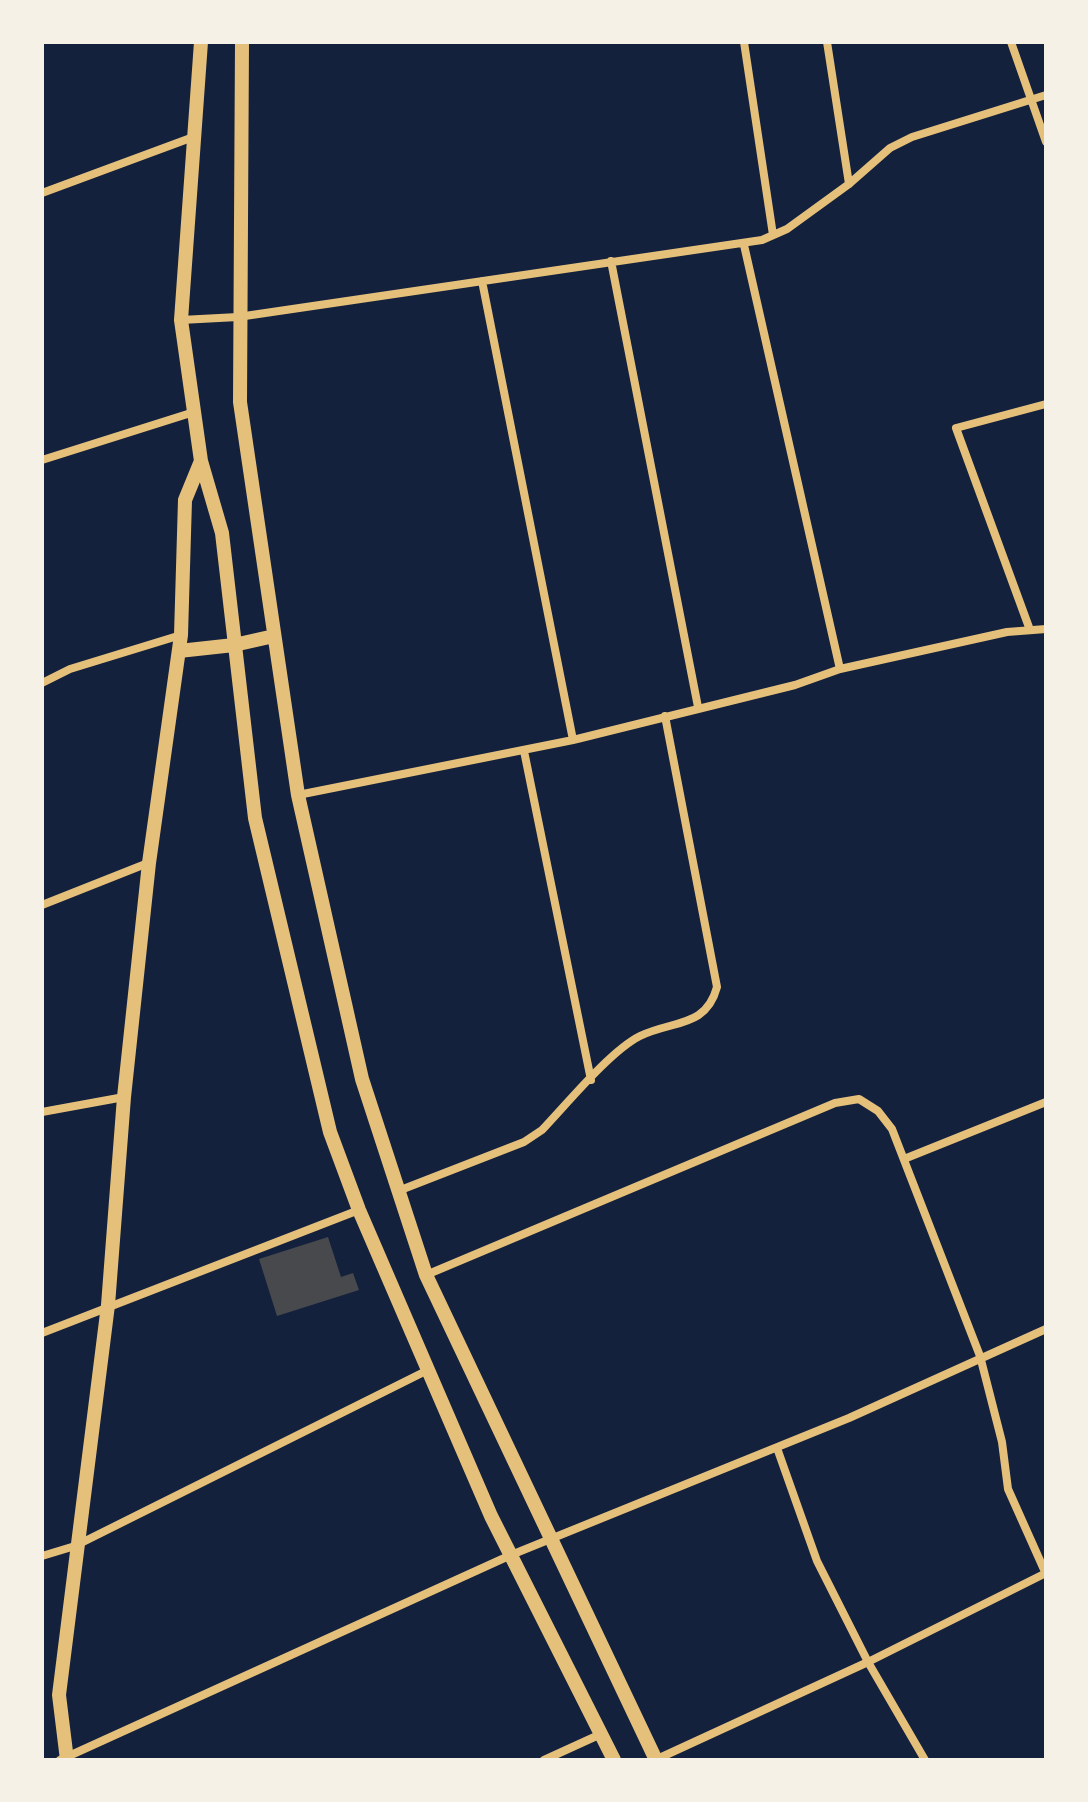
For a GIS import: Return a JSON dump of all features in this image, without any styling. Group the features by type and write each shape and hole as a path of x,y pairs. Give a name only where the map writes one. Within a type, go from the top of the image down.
{"street":[{"path":"201,42 197,135 181,320 201,461 222,533 255,818 330,1132 359,1210 511,1555 614,1760"},
{"path":"242,42 238,317 240,402 298,795 362,1079 426,1275 655,1760 868,1662 1046,1573 1008,1489 1002,1442 980,1356 904,1159 892,1129 878,1111 859,1099 835,1103 426,1275"},
{"path":"744,42 773,235"},
{"path":"827,42 849,184"},
{"path":"1011,42 1046,142"},
{"path":"181,320 238,317 611,261 744,245 773,235 849,184 890,148 912,137 1046,95"},
{"path":"42,193 197,135"},
{"path":"744,245 840,669"},
{"path":"611,261 698,707"},
{"path":"482,281 573,740"},
{"path":"1030,630 956,428 1046,404"},
{"path":"42,460 194,412"},
{"path":"201,461 185,500 181,635 149,863 124,1097 108,1305 75,1546 59,1695 64,1759 511,1555 777,1448 1046,1329"},
{"path":"298,795 524,751 795,685 840,669 1007,632 1046,629"},
{"path":"42,683 70,669 181,635"},
{"path":"179,651 234,645 274,636"},
{"path":"398,1191 524,1142 542,1130 638,1037 697,1017 712,1005 717,987 665,716"},
{"path":"524,751 591,1080"},
{"path":"42,905 149,863"},
{"path":"42,1112 124,1097"},
{"path":"904,1159 1046,1102"},
{"path":"42,1333 359,1210"},
{"path":"42,1556 75,1546 428,1370"},
{"path":"777,1448 809,1543 868,1662 925,1760"},
{"path":"544,1760 601,1734"}],"building":[{"path":"328,1237 341,1277 353,1273 359,1290 277,1316 259,1259"}]}
